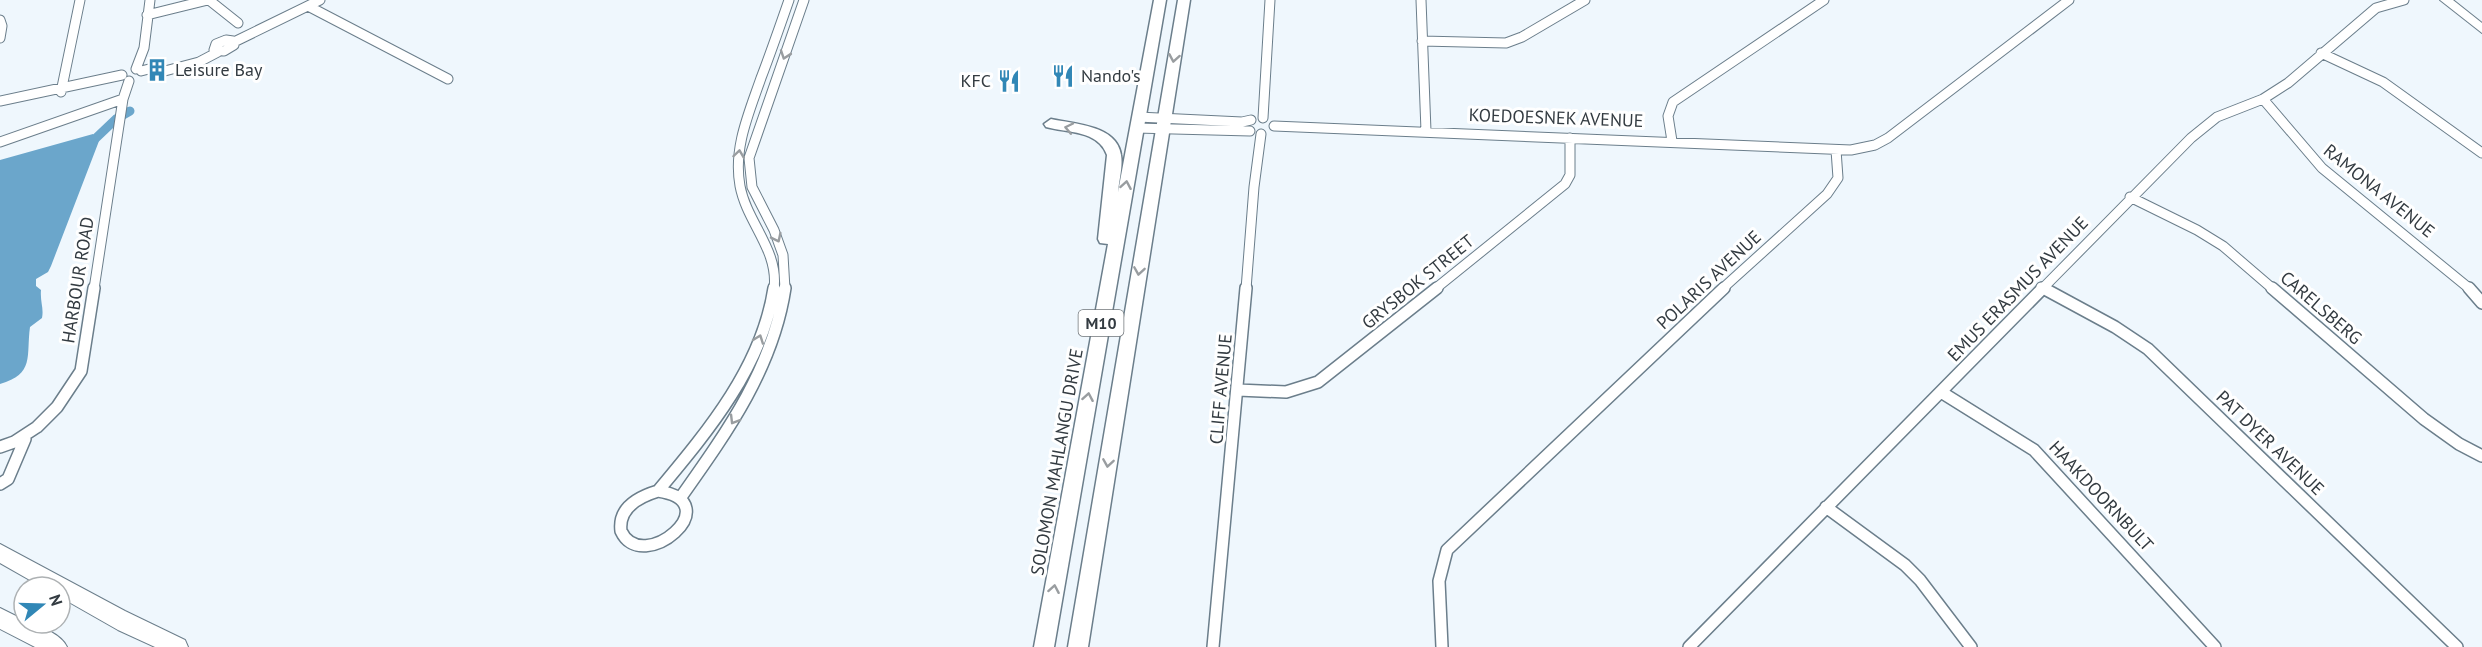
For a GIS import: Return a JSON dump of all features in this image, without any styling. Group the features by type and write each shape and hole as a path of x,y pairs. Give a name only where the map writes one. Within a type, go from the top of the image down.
{"highway":[{"path":"0,553 126,623"},
{"path":"0,562 27,575"},
{"path":"72,597 177,647"},
{"path":"0,618 56,647"}],"main road":[{"name":"SOLOMON MAHLANGU DRIVE","path":"1044,647 1160,0"},
{"name":"M10","path":"1078,647 1162,124 1185,0"},
{"path":"2446,0 2482,29"},
{"path":"1051,124 1098,134 1109,142 1114,155 1094,365"}],"street":[{"path":"62,90 80,0"},
{"path":"139,72 150,0"},
{"path":"147,15 209,0 238,23"},
{"path":"0,101 199,62 216,51 214,46 220,42 229,40 234,42 320,0"},
{"path":"658,491 700,441 744,376 768,314 774,287 770,253 740,189 737,172 738,153 743,131 789,0"},
{"path":"681,497 731,426 757,382 782,312 786,268 782,249 752,192 748,174 749,158 804,0"},
{"path":"1254,128 1263,118 1270,0"},
{"path":"1421,0 1426,131"},
{"path":"1422,41 1506,43 1522,38 1585,0"},
{"path":"1672,141 1667,117 1668,109 1673,102 1824,0"},
{"path":"1836,150 1863,148 1888,138 2069,0"},
{"name":"EMUS ERASMUS AVENUE","path":"1689,647 1941,392 2041,287 2191,138 2217,117 2263,99 2288,83 2376,8 2404,0"},
{"path":"308,6 447,79"},
{"path":"0,20 2,26 0,38"},
{"path":"2321,53 2383,82 2482,153"},
{"name":"HARBOUR ROAD","path":"0,447 25,439 54,411 81,371 121,117 124,78"},
{"path":"0,106 62,90"},
{"path":"0,142 123,99"},
{"name":"RAMONA AVENUE","path":"2263,99 2322,168 2465,283 2482,303"},
{"path":"1137,123 1254,128 1271,131 1274,126 1263,118"},
{"name":"KOEDOESNEK AVENUE","path":"1274,126 1672,141 1836,150"},
{"name":"CLIFF AVENUE","path":"1214,647 1254,187 1254,128"},
{"name":"GRYSBOK STREET","path":"1238,390 1298,392 1330,375 1565,184 1570,175 1570,138"},
{"name":"POLARIS AVENUE","path":"1442,647 1439,581 1447,550 1715,296 1827,194 1838,178 1836,150"},
{"name":"CARELSBERG","path":"2130,197 2197,230 2223,246 2424,419 2459,444 2482,456"},
{"name":"PAT DYER AVENUE","path":"2041,287 2124,332 2148,349 2457,647"},
{"name":"HAAKDOORNBULT","path":"1941,392 2012,434 2034,450 2215,647"},
{"path":"0,484 8,479 25,439"},
{"path":"658,491 667,491 681,497 687,510 682,526 676,533 654,545 632,544 624,539 620,531 623,513 639,498 658,491"},
{"path":"1826,507 1905,565 1920,580 1971,647"}],"water":[{"path":"93,134 99,141 51,266 48,272 36,279 36,286 41,290 42,318 30,327 27,363 19,375 0,384 0,160"}],"waterway":[{"path":"96,138 116,119 130,111"}],"place":[{"name":"Leisure Bay","path":"157,70"},
{"name":"Nando's","path":"1063,76"},
{"name":"KFC","path":"1009,81"}]}
